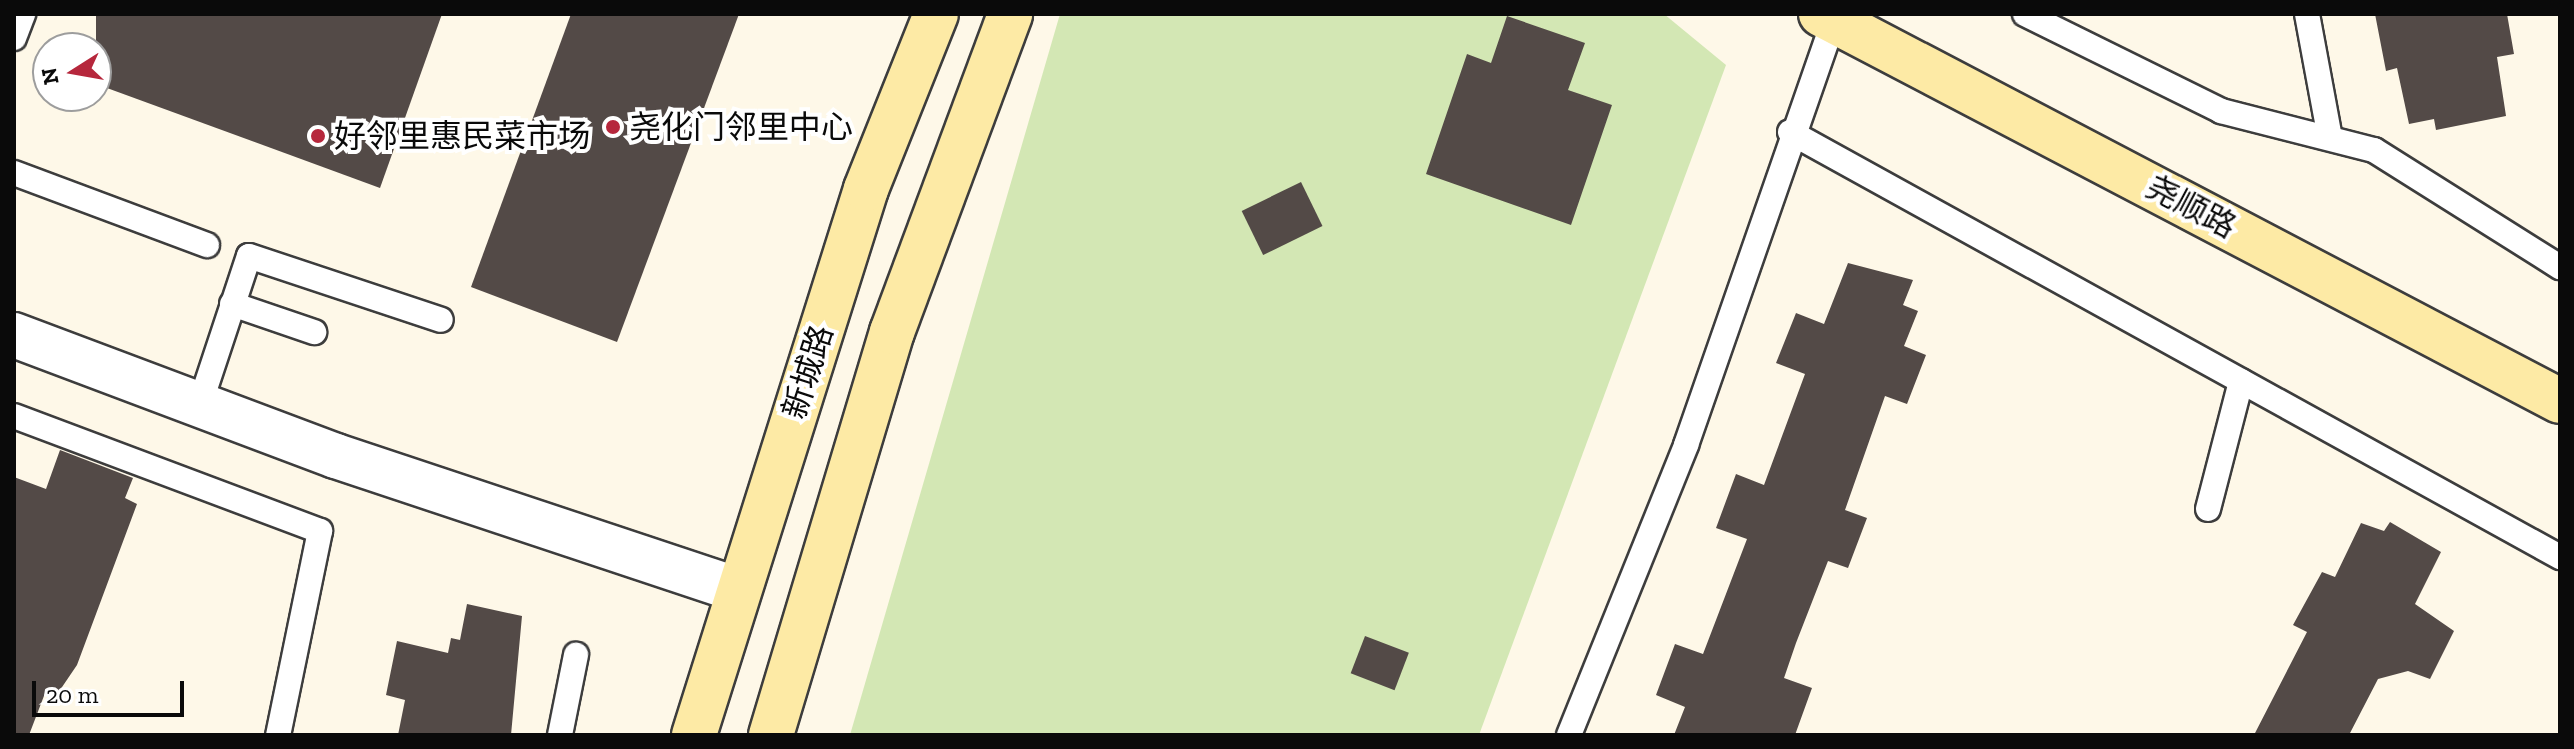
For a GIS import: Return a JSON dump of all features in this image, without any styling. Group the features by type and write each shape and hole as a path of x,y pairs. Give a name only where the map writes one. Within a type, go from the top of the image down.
{"main road":[{"name":"新城路","path":"694,735 866,189 936,14"},
{"path":"771,735 892,332 1010,14"},
{"name":"尧顺路","path":"1827,17 2560,401"}],"street":[{"path":"14,335 199,407 738,590"}],"lane":[{"path":"14,38 23,14"},
{"path":"2025,14 2221,111 2374,150 2560,267"},
{"path":"2307,14 2330,138"},
{"path":"1569,735 1686,445 1827,17"},
{"path":"1790,132 2560,557"},
{"path":"14,173 207,245"},
{"path":"199,407 249,256 441,320"},
{"path":"232,304 314,332"},
{"path":"2208,509 2241,381"},
{"path":"14,416 320,531 278,735"},
{"path":"560,735 576,655"}],"green space":[{"path":"1060,14 1664,14 1726,65 1479,735 850,735"}],"building":[{"name":"好邻里惠民菜市场","path":"96,14 442,14 380,188 112,90 112,32 96,32"},
{"name":"尧化门邻里中心","path":"571,14 739,14 617,342 471,287"},
{"path":"2375,14 2507,14 2514,54 2497,57 2506,116 2436,130 2434,119 2409,124 2397,68 2386,71"},
{"path":"1507,16 1585,43 1568,90 1612,105 1571,225 1426,174 1467,54 1491,63"},
{"path":"1301,182 1322,226 1263,255 1242,211"},
{"path":"1848,263 1913,280 1903,305 1918,311 1904,346 1926,355 1907,404 1885,396 1845,510 1867,518 1848,568 1828,561 1796,643 1784,678 1812,688 1795,735 1674,735 1685,707 1656,695 1675,644 1703,654 1747,539 1716,528 1736,474 1764,485 1805,374 1776,363 1796,313 1824,324"},
{"path":"60,450 133,478 125,498 137,504 77,665 58,693 47,688 29,735 14,735 14,477 46,489"},
{"path":"2390,522 2441,552 2415,604 2454,631 2430,679 2408,671 2378,679 2349,735 2254,735 2307,632 2293,625 2322,572 2335,577 2361,523 2384,531"},
{"path":"467,604 522,616 511,735 398,735 405,700 386,695 397,641 448,653 451,638 460,640"},
{"path":"1365,636 1409,653 1395,690 1351,673"}],"place":[{"name":"尧化门邻里中心","path":"613,127"},
{"name":"好邻里惠民菜市场","path":"318,136"}]}
